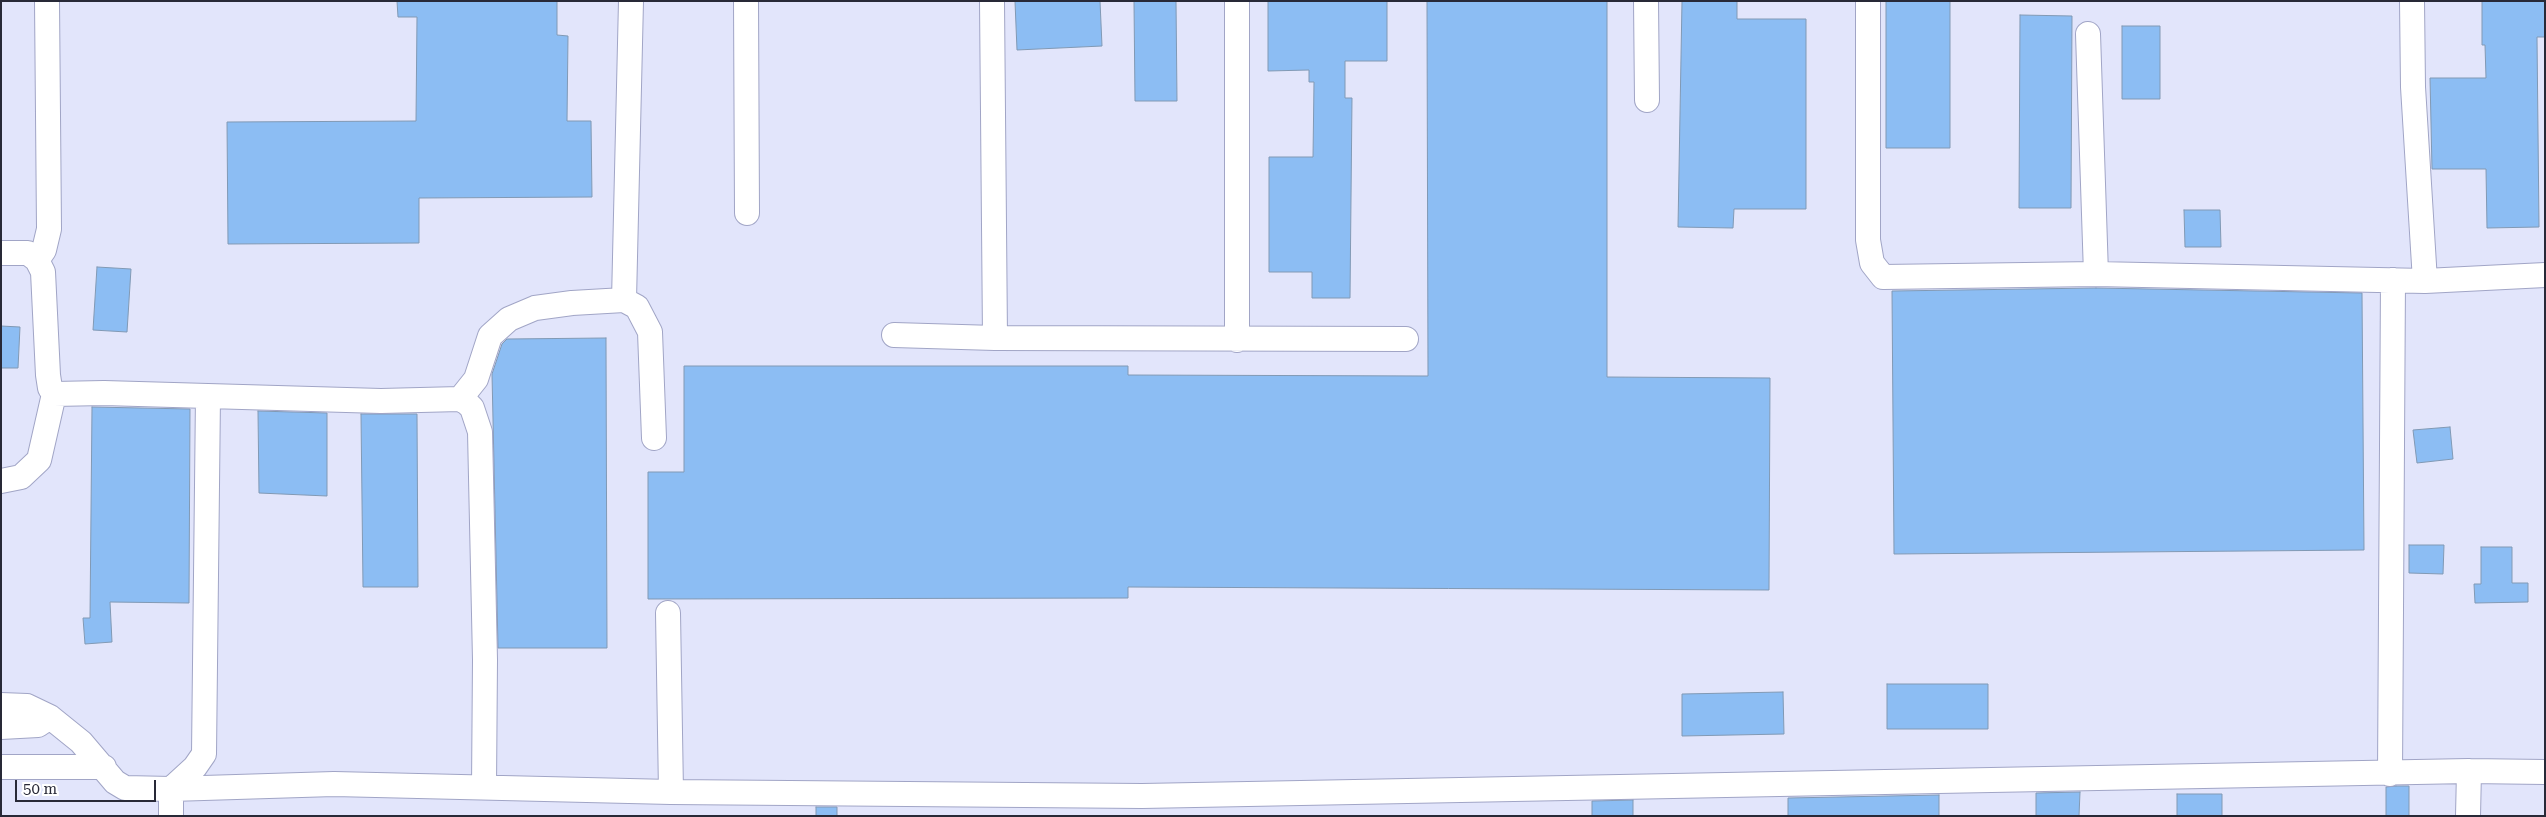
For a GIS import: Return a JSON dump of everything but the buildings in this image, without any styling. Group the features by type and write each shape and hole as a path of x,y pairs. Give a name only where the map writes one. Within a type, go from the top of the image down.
{"lane":[{"path":"37,260 44,250 49,229 47,1"},
{"path":"624,300 631,1"},
{"path":"746,1 747,213"},
{"path":"992,1 995,338"},
{"path":"1236,1 1237,340"},
{"path":"1646,1 1647,100"},
{"path":"1868,1 1868,240 1872,263 1883,278 2096,274 2425,281 2545,275"},
{"path":"2412,1 2413,86 2425,281"},
{"path":"2088,34 2096,274"},
{"path":"1,253 28,253 37,260 43,272 48,375 50,388 54,394 39,460 20,477 1,481"},
{"path":"2390,774 2393,280"},
{"path":"460,400 476,379 490,336 509,319 535,308 572,303 624,300 637,307 650,332 654,438"},
{"path":"894,335 995,338 1237,340 1406,339"},
{"path":"54,394 104,393 381,401 460,400 468,403 472,408 480,432 485,660 484,787"},
{"path":"171,816 171,789 195,767 204,754 208,396"},
{"path":"668,612 671,792"},
{"path":"1,705 27,706 50,717 81,742 116,782 125,788 171,789 334,784 671,792 1142,796 1228,805 2469,771 2545,772"},
{"path":"1,727 38,725 50,717"},
{"path":"1,767 104,767"},
{"path":"2468,816 2469,771"}]}
